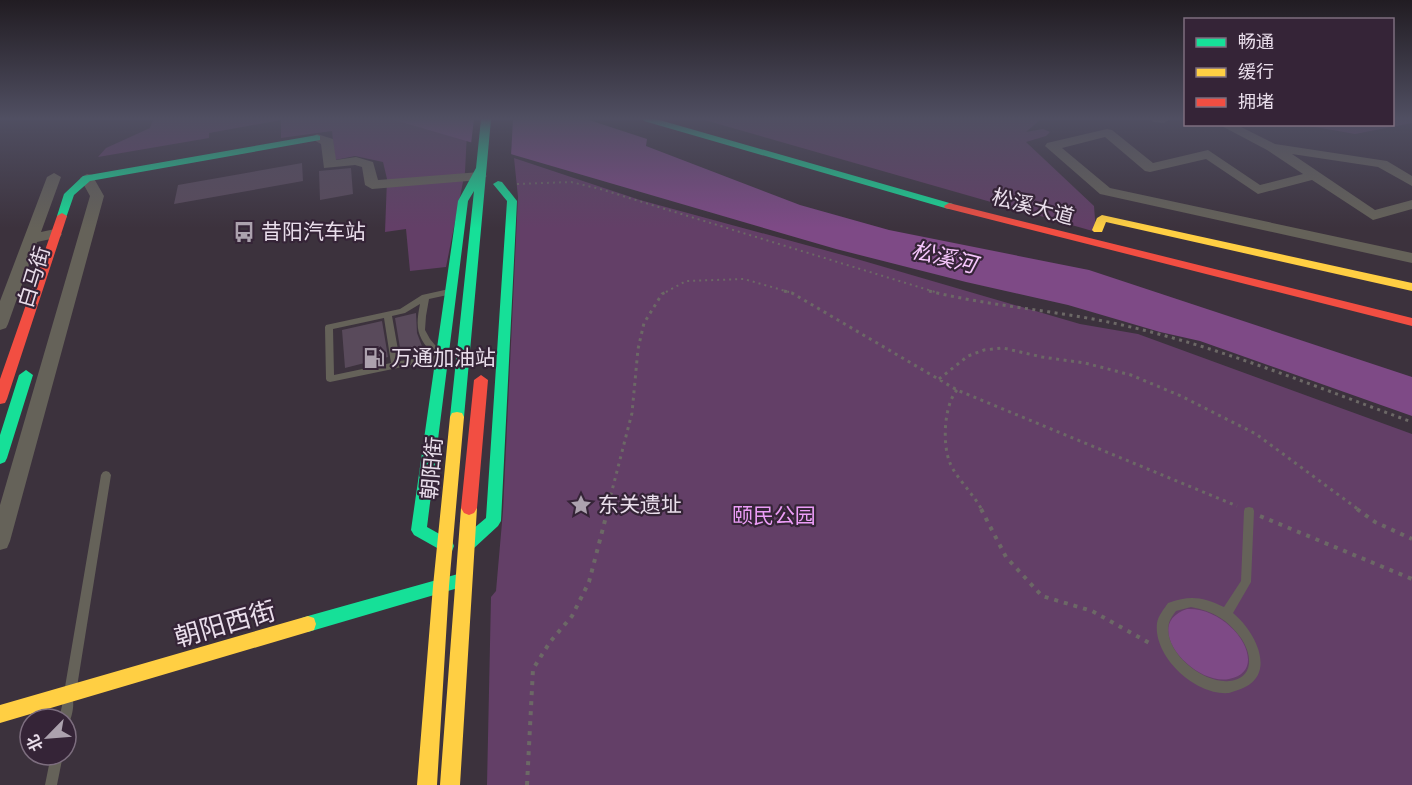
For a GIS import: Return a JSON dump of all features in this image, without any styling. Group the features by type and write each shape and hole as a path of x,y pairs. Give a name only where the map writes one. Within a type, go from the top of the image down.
{"main road":[{"path":"87,178 216,156"},
{"name":"朝阳街","path":"428,785 441,586 459,399 475,288 482,156"},
{"name":"松溪大道","path":"777,156 999,220 1412,322"},
{"path":"841,160 932,186"},
{"path":"496,207 499,168"},
{"path":"446,546 419,530 436,402 435,379 442,359 463,201 480,169"},
{"name":"白马街","path":"0,399 69,194 87,178"},
{"name":"白马街","path":"56,279 87,178"},
{"path":"467,544 493,521 512,201 498,184"},
{"name":"松溪大道","path":"955,193 1237,264"},
{"path":"1098,230 1102,218 1412,287"},
{"path":"0,458 31,357"},
{"name":"朝阳街","path":"450,785 463,580 482,368"},
{"path":"436,402 459,399"},
{"name":"朝阳西街","path":"0,714 463,580"}],"street":[{"path":"329,156 330,165 356,161 368,165 372,185 480,169"},
{"path":"1063,156 1105,191 1412,258"},
{"path":"1135,156 1150,168 1201,156"},
{"path":"1210,156 1258,190 1314,176"},
{"path":"1285,156 1373,215 1412,204"},
{"path":"1328,156 1382,164 1412,182"},
{"path":"0,324 54,177"},
{"path":"0,541 97,196 87,178"},
{"path":"32,238 56,234"}],"lane":[{"path":"425,297 420,322 422,339 442,359 421,365 396,366 330,379 329,327 402,311 425,297 475,288"},
{"path":"388,314 396,366"},
{"path":"67,707 106,475"},
{"path":"1226,614 1246,582 1249,511"},
{"path":"1191,602 1226,614 1243,631 1254,650 1254,669 1250,677 1242,683 1219,686 1206,682 1187,671 1169,654 1162,632 1162,621 1172,607 1191,602"},
{"path":"51,785 55,767"}],"path":[{"path":"498,184 571,182 911,286 969,301 1112,323 1205,346 1412,422"},
{"path":"527,785 533,669 550,642 572,616 589,582 633,413 638,349 644,323 662,294 686,281 744,279 792,292 957,390 1412,579"},
{"path":"939,380 968,356 984,350 1003,348 1042,357 1085,363 1131,375 1181,396 1256,434 1374,522 1412,539"},
{"path":"957,390 950,398 945,430 950,463 974,495 1006,557 1042,596 1092,611 1169,654"}],"green space":[{"path":"335,156 466,156 465,172 446,267 410,271 406,229 385,232 387,179 383,162 355,156 335,160"},
{"path":"829,156 1040,156 1094,206 1096,232"},
{"name":"颐民公园","path":"514,158 640,200 850,257 1080,324 1138,334 1412,434 1412,785 487,785 491,597 496,591 503,511 518,197"}],"water":[{"name":"松溪河","path":"516,156 671,156 800,205 889,230 1089,270 1412,377 1412,416 1200,341 1160,332 1068,305 836,249"},
{"path":"1187,609 1204,611 1219,618 1232,628 1242,640 1247,653 1247,664 1242,674 1229,679 1215,679 1201,673 1177,653 1170,640 1168,628 1174,617"}],"building":[{"path":"302,163 303,181 174,204 178,185"},
{"path":"351,168 353,194 320,200 319,171"},
{"path":"416,313 417,333 423,349 401,354 395,318"},
{"path":"382,321 388,357 345,368 342,330"}],"traffic: fast":[{"path":"62,216 69,194 87,178 216,156"},
{"path":"457,417 482,156"},
{"path":"774,156 949,206"},
{"path":"446,546 419,530 463,201 481,168"},
{"path":"467,544 493,521 512,201 498,184"},
{"path":"0,458 26,375"},
{"path":"308,624 458,581"}],"traffic: slow":[{"path":"1098,230 1102,218 1412,287"},
{"path":"427,785 441,586 457,417"},
{"path":"450,785 469,508"},
{"path":"0,714 308,624"}],"traffic: jam":[{"path":"949,206 1412,322"},
{"path":"0,399 62,216"},
{"path":"469,508 481,380"}],"place":[{"name":"昔阳汽车站","path":"244,232"},
{"name":"万通加油站","path":"374,358"},
{"name":"东关遗址","path":"581,505"}]}
